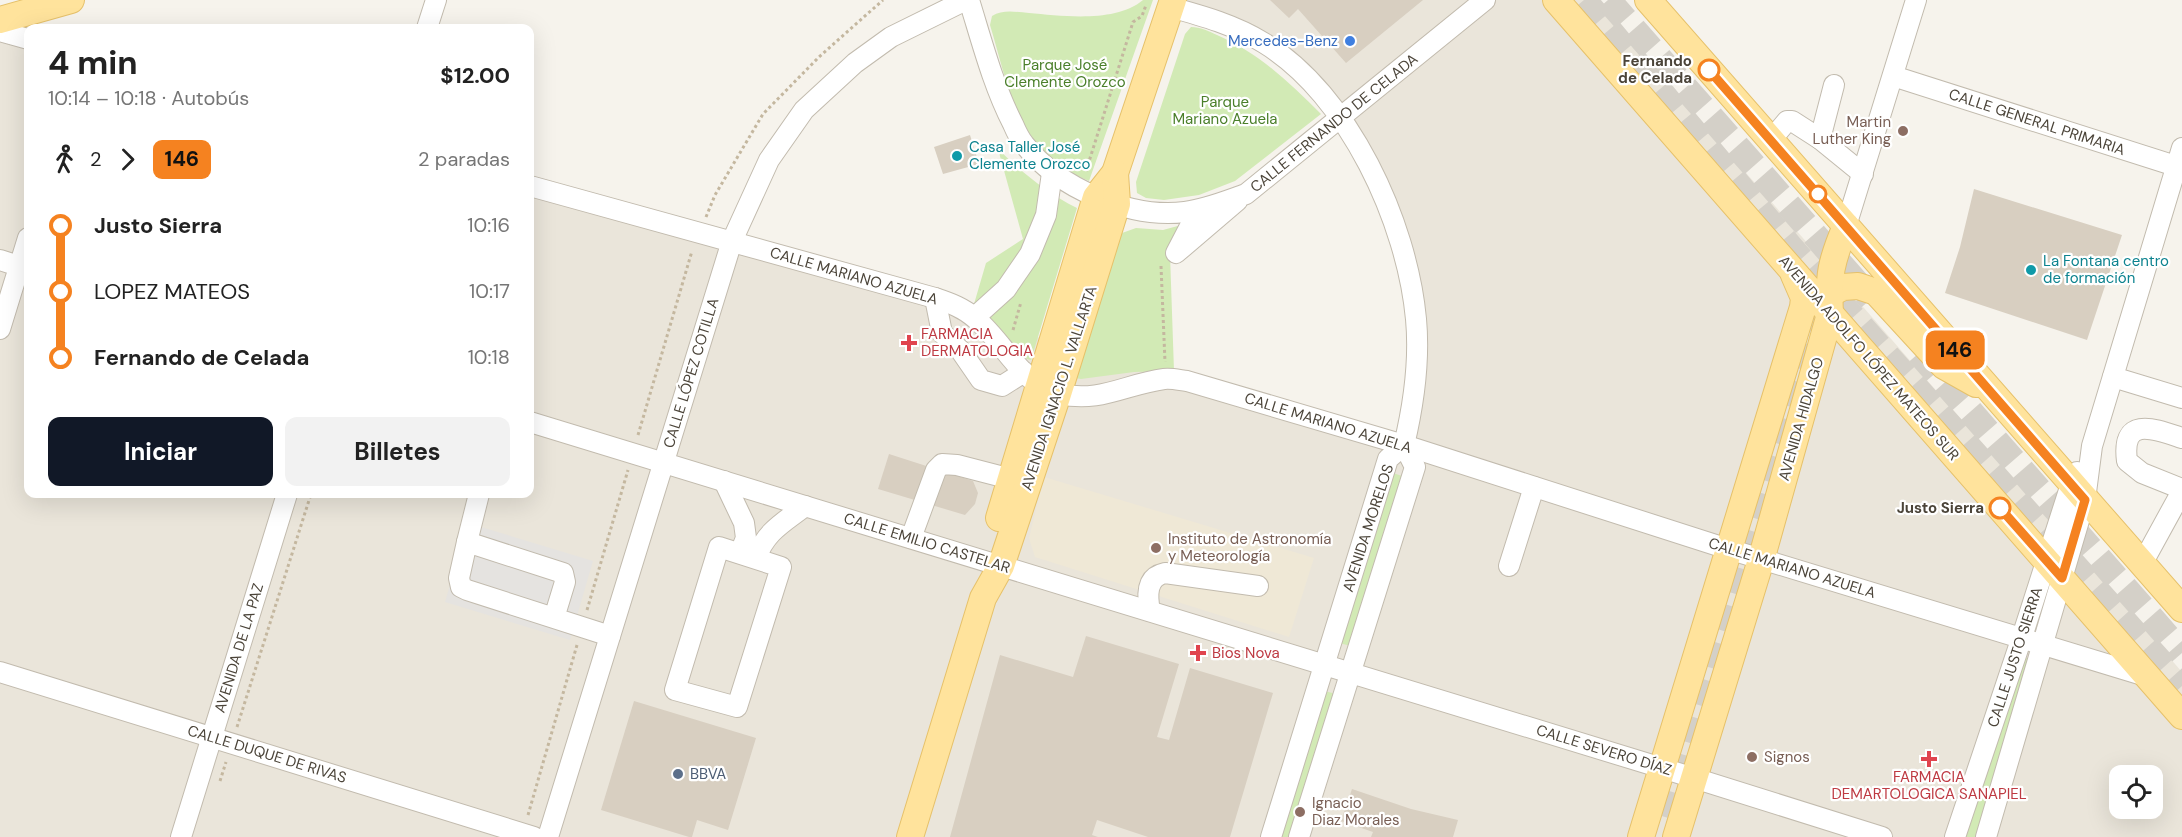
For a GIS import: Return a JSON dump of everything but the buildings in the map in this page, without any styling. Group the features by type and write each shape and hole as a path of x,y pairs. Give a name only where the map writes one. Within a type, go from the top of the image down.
{"main road":[{"path":"0,20 71,0"},
{"name":"AVENIDA ADOLFO LÓPEZ MATEOS SUR","path":"1556,0 1792,270 1830,304 2054,569 2182,716"},
{"path":"1648,0 2182,609"},
{"name":"AVENIDA IGNACIO L. VALLARTA","path":"993,563 1011,479 1040,384 1107,201 1172,3"},
{"name":"AVENIDA HIDALGO","path":"1666,830 1694,778 1761,560 1830,304 1831,263 1846,226"},
{"name":"AVENIDA HIDALGO","path":"1641,837 1803,307 1804,298 1792,270"},
{"path":"1830,304 1843,287 1858,285 1876,292 1944,366 1992,393"},
{"name":"AVENIDA IGNACIO L. VALLARTA","path":"910,837 983,598 1040,384"}],"street":[{"path":"429,24 436,0"},
{"name":"CALLE FERNANDO DE CELADA","path":"968,0 1001,102 1023,143 1052,173 1107,201 1160,213 1184,212 1209,207 1246,194 1485,0"},
{"name":"CALLE LÓPEZ COTILLA","path":"548,837 732,241 769,160 804,110 855,63 891,37 968,0"},
{"name":"AVENIDA HIDALGO","path":"1846,226 1916,0"},
{"path":"1172,3 1237,28 1265,44 1294,66 1319,88 1341,118 1367,162 1400,239 1410,279 1416,319 1418,363 1414,407 1404,445"},
{"path":"0,31 24,38"},
{"name":"CALLE GENERAL PRIMARIA","path":"1893,76 2180,161"},
{"path":"1820,139 1834,85"},
{"path":"1771,140 1787,121 1792,121 1820,139 1863,174"},
{"name":"CALLE JUSTO SIERRA","path":"1955,837 2022,637 2054,569 2180,161"},
{"path":"975,318 1006,289 1030,254 1046,215 1052,173"},
{"name":"CALLE MARIANO AZUELA","path":"534,187 958,306 995,337 1040,384 1076,397 1096,396 1166,379 1186,381 1404,445 1761,560 2149,677"},
{"path":"1209,207 1189,228 1176,254 1246,194"},
{"path":"0,260 24,267 0,329"},
{"path":"935,298 942,333 961,351 981,380 1002,386 1040,384"},
{"path":"2113,377 2182,398"},
{"name":"CALLE EMILIO CASTELAR","path":"534,423 1325,664"},
{"path":"2097,426 2129,439"},
{"path":"2142,564 2182,490 2142,473 2127,461 2125,450 2134,431 2144,427 2182,438"},
{"name":"AVENIDA MORELOS","path":"1271,837 1388,459 1404,445 1415,467 1299,837"},
{"path":"911,538 936,470 942,464 957,465 1011,479"},
{"path":"724,481 744,523 748,555"},
{"path":"1509,566 1533,487"},
{"name":"AVENIDA DE LA PAZ","path":"181,837 286,498"},
{"path":"478,498 459,578 461,587 610,636"},
{"path":"748,555 805,506"},
{"path":"467,542 563,573 565,582 554,618"},
{"path":"719,547 748,555 781,567 737,707 675,690 719,547"},
{"name":"CALLE JUSTO SIERRA","path":"1986,837 2043,644 2054,569"},
{"path":"1150,611 1148,597 1151,581 1157,575 1165,573 1258,586"},
{"name":"CALLE SEVERO DÍAZ","path":"1325,664 1882,837"},
{"name":"CALLE DUQUE DE RIVAS","path":"0,672 534,837"}],"path":[{"path":"1161,260 1166,379"},
{"path":"219,785 310,498"}],"shaded area":[{"path":"1181,0 1595,0 2182,672 2182,837 0,837 0,28 24,35 24,498 534,498 534,183 1400,448 1418,314 1354,136 1255,27"},
{"name":"Instituto de Astronomía y Meteorología","path":"1044,477 1314,558 1289,637 1035,557 1029,538"},
{"path":"468,523 593,561 570,640 445,602"}],"green space":[{"name":"Parque José Clemente Orozco","path":"1143,0 1153,0 1089,181 1065,169 1046,155 1031,137 1011,95 990,25 992,16 1001,12 1073,16 1104,15 1132,7"},
{"name":"Parque Mariano Azuela","path":"1191,27 1232,42 1260,59 1321,114 1235,181 1199,195 1164,200 1146,198 1137,193 1136,182 1185,34"},
{"path":"998,149 1036,182 1077,208 1031,360 1019,357 974,304 986,263 1023,239"},
{"path":"1185,224 1170,254 1174,371 1134,372 1075,378 1122,233 1136,228 1163,230"},
{"path":"1390,472 1402,476 1351,646 1339,643"},
{"path":"2016,656 2039,660 1986,837 1955,837"},
{"path":"1321,690 1336,694 1292,837 1276,837"}],"tunnel":[{"path":"1584,0 1792,249 2182,686"},
{"path":"1608,0 1871,299"},
{"path":"1665,817 1816,315 1815,287 1812,282"},
{"path":"1919,353 2182,653"}],"bus line":[{"name":"146","path":"1709,70 2085,500 2062,578 2000,508"}],"place":[{"name":"Mercedes-Benz","path":"1350,41"},
{"name":"Fernando de Celada","path":"1709,70"},
{"name":"Martin Luther King","path":"1903,131"},
{"name":"Casa Taller José Clemente Orozco","path":"957,156"},
{"name":"La Fontana centro de formación","path":"2031,270"},
{"name":"FARMACIA DERMATOLOGIA","path":"909,343"},
{"name":"Justo Sierra","path":"2000,508"},
{"name":"Instituto de Astronomía y Meteorología","path":"1156,548"},
{"name":"Bios Nova","path":"1198,653"},
{"name":"Signos","path":"1752,757"},
{"name":"FARMACIA DEMARTOLOGICA SANAPIEL","path":"1929,759"},
{"name":"BBVA","path":"678,774"},
{"name":"Ignacio Diaz Morales","path":"1300,812"}]}
